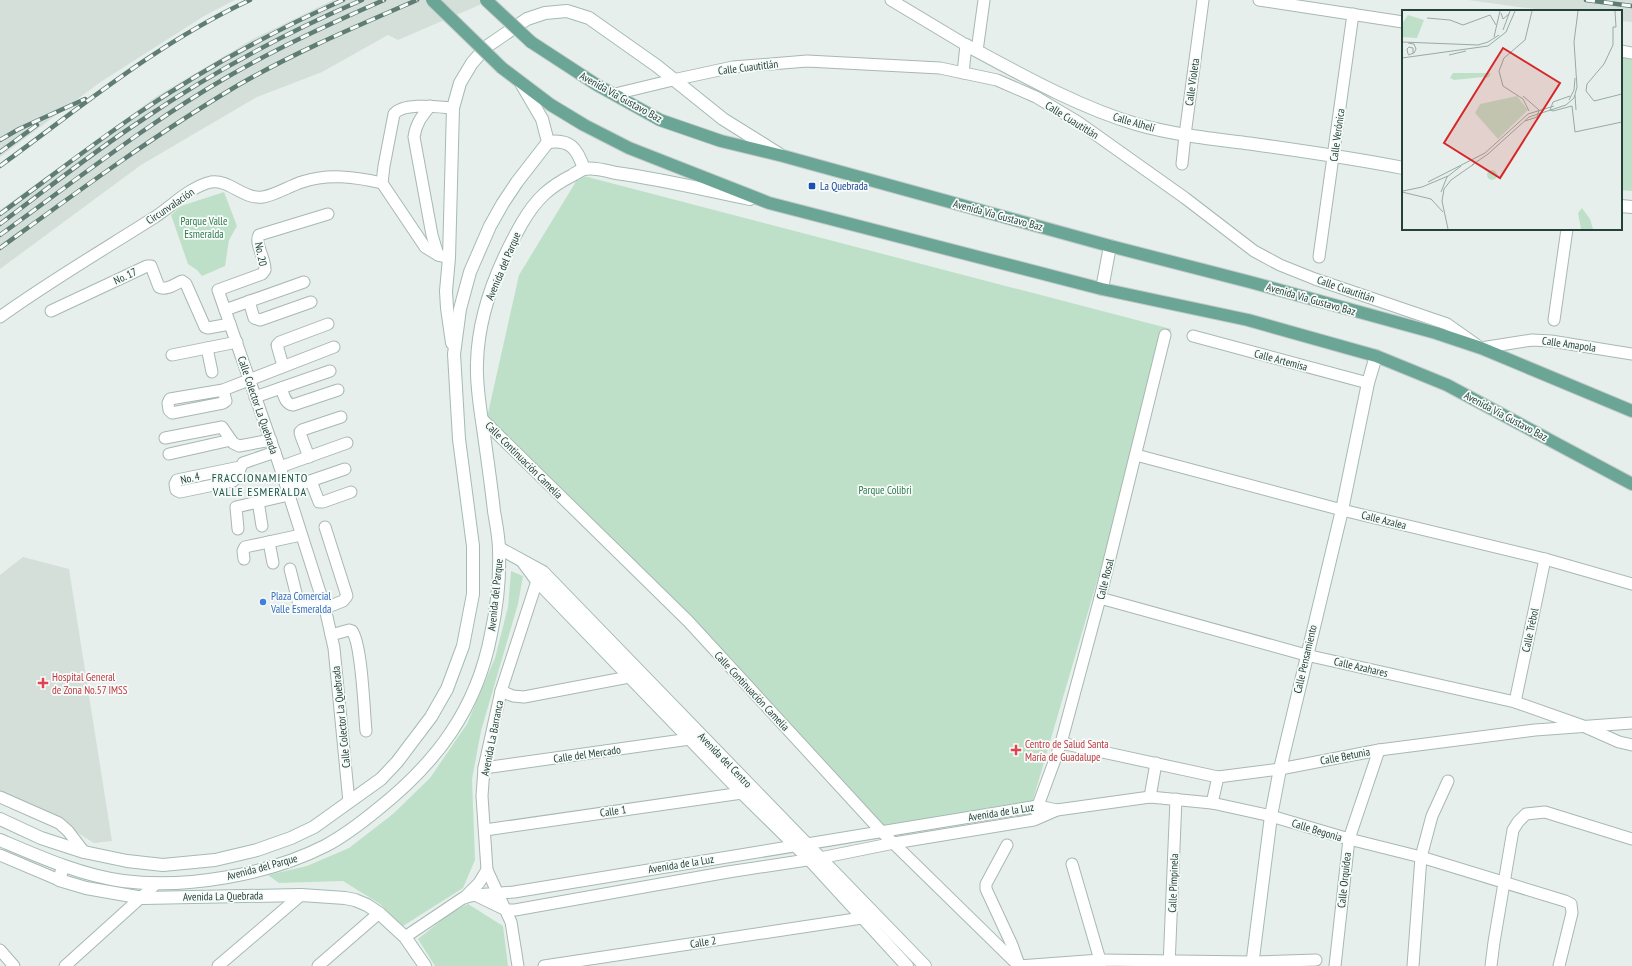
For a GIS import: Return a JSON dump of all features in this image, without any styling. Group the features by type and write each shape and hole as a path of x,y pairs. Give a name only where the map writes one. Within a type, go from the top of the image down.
{"main road":[{"path":"432,0 502,68 521,84 584,125 629,148 769,203"},
{"name":"Avenida Vía Gustavo Baz","path":"486,0 531,42 568,67 660,120 721,141 783,156 1110,246 1250,282 1436,333 1482,348"},
{"path":"454,354 446,308 443,257 453,108 460,83 472,63 486,47 527,19 545,13 568,11 589,18 657,66 723,119 783,156"},
{"name":"Calle Alhelí","path":"966,45 1102,113 1138,124 1185,135 1334,155 1402,168"},
{"path":"521,84 542,119 548,142 559,140 573,146 584,169 625,174 769,203 1102,288 1248,320 1376,356"},
{"name":"Avenida del Parque","path":"0,819 42,838 84,852 127,861 163,865 215,860 257,850 291,838 314,827 381,778 397,762 431,717 447,689 463,646 473,594 473,546 459,439 454,354 460,309 470,272 490,226 517,182 548,142"},
{"name":"Avenida del Parque","path":"0,840 63,867 121,881 157,884 211,880 267,868 298,858 326,846 360,824 417,776 455,729 469,702 482,671 491,637 497,599 499,548 482,419 477,364 480,329 490,292 513,238 527,214 552,186 584,169"},
{"path":"1622,206 1632,207"},
{"path":"1102,288 1110,246"},
{"path":"1482,348 1632,411"},
{"name":"Calle Pensamiento","path":"1252,964 1271,816 1280,769 1306,655 1342,510 1368,383 1376,356"},
{"name":"Avenida Via Gustavo Baz","path":"1376,356 1447,385 1632,484"},
{"name":"Avenida del Centro","path":"499,548 521,560 540,576 801,845 925,966"},
{"name":"Avenida del Centro","path":"540,576 629,677 742,793 801,845"},
{"name":"Avenida del Centro","path":"815,859 862,918 907,966"},
{"path":"59,880 63,867"},
{"name":"Avenida La Quebrada","path":"59,880 86,888 143,898 301,895 355,900 367,905 379,913 405,937 423,965"}],"street":[{"name":"Calle Alhelí","path":"891,0 966,45"},
{"path":"977,51 984,0"},
{"name":"Calle Violeta","path":"1182,164 1203,0"},
{"path":"1259,0 1402,22"},
{"name":"Calle Verónica","path":"1319,257 1353,14"},
{"path":"963,73 966,45"},
{"path":"1622,52 1632,53"},
{"name":"Calle Cuautitlán","path":"615,94 733,67 806,61 940,68 997,80 1036,97 1078,122 1185,198 1254,251 1280,265 1315,279 1447,324 1482,348"},
{"path":"430,106 419,120 415,128 414,137 432,235 443,257"},
{"path":"443,257 425,247 382,183 394,114 402,108 430,106 453,108"},
{"name":"Circunvalación","path":"0,317 202,185 214,182 223,184 254,198 264,197 303,181 328,177 355,177 382,183"},
{"name":"No. 20","path":"218,290 262,274 265,270 265,265 257,241 259,235 328,214"},
{"path":"1554,320 1567,230"},
{"name":"No. 17","path":"51,311 147,266 151,266 159,287 164,289 182,281 186,284 205,327 208,328 230,324"},
{"path":"225,310 304,282"},
{"name":"Calle Colector La Quebrada","path":"218,290 271,440 324,605 331,635 339,695 349,802"},
{"path":"249,301 254,318 260,320 311,302"},
{"path":"284,366 277,345 280,342 328,324"},
{"name":"Calle Rosal","path":"1034,820 1061,743 1100,598 1165,335"},
{"name":"Calle Artemisa","path":"1193,336 1368,383"},
{"name":"Calle Amapola","path":"1482,348 1532,340 1551,341 1632,354"},
{"path":"172,355 237,342"},
{"path":"223,390 334,347"},
{"path":"207,348 212,372"},
{"path":"256,397 330,371"},
{"path":"281,388 286,402 294,405 338,390"},
{"path":"309,457 300,432 341,417"},
{"name":"Calle Continuación Camelia","path":"482,419 688,621 880,830 1019,966"},
{"path":"165,438 222,427 235,445 239,446 271,440"},
{"path":"169,454 231,440"},
{"path":"280,467 347,443"},
{"name":"No. 4","path":"240,467 177,480 175,484 176,490 180,492 232,481 237,477 243,463 275,452"},
{"name":"Calle Azalea","path":"1136,456 1342,510 1545,559 1632,584"},
{"path":"238,529 236,507 288,492 311,481 346,469"},
{"path":"311,481 319,502 351,492"},
{"path":"258,501 262,526"},
{"path":"290,569 299,605 324,605 343,601 346,596 325,527"},
{"path":"244,560 243,551 245,547 301,534"},
{"path":"269,542 273,563"},
{"name":"Calle Trébol","path":"1515,702 1545,559"},
{"name":"Avenida La Barranca","path":"518,966 514,931 487,870 482,796 484,768 501,691 540,576"},
{"name":"Calle Azahares","path":"1100,598 1306,655 1515,702 1583,726 1619,742 1632,745"},
{"path":"331,635 348,630 352,631 355,635 360,662 366,731"},
{"path":"501,691 513,696 524,697 629,677"},
{"name":"Calle Betunia","path":"1061,743 1218,777 1280,769 1379,750 1536,730 1632,723"},
{"name":"Calle del Mercado","path":"484,768 690,739"},
{"name":"Calle Azahares","path":"1619,742 1632,752"},
{"name":"Calle Orquídea","path":"1335,966 1348,839 1379,750"},
{"path":"1150,797 1156,763"},
{"path":"1212,803 1218,777"},
{"path":"1413,966 1421,857 1432,816 1448,781"},
{"name":"Calle 1","path":"485,830 742,793"},
{"path":"0,797 59,823 68,831 84,852"},
{"name":"Calle Begonia","path":"1057,810 1150,797 1212,803 1271,816 1348,839 1421,857 1571,904 1572,912 1559,966"},
{"name":"Calle Pimpinela","path":"1170,963 1176,799"},
{"name":"Avenida de la Luz","path":"405,937 463,898 475,895 514,892 801,845 880,830 1038,806 1057,810"},
{"name":"Avenida de la Luz","path":"506,910 515,910 728,872 815,859 894,843 1034,820 1057,810"},
{"path":"1491,966 1513,830 1526,814 1545,812 1632,839"},
{"path":"1006,845 986,884 986,889 1012,945 1019,966 1100,963 1252,964 1316,960"},
{"name":"Avenida La Quebrada","path":"0,855 59,880"},
{"path":"1072,864 1100,963"},
{"path":"463,898 479,883 487,870"},
{"path":"65,966 157,884"},
{"path":"218,966 301,895"},
{"path":"475,895 506,910"},
{"path":"318,966 379,913"},
{"name":"Calle 2","path":"544,966 862,918"},
{"path":"0,950 14,966"}],"shaded area":[{"path":"0,0 235,0 204,16 99,83 0,157"},
{"path":"333,0 491,0 398,40 388,35 322,72 257,97 141,165 0,269 0,210 157,96 253,39"},
{"path":"1468,0 1632,0 1632,22 1622,21 1622,10 1542,10"},
{"name":"Hospital General de Zona No.57 IMSS","path":"23,557 69,569 112,841 94,843 78,833 64,819 0,792 0,575"}],"green space":[{"path":"1622,51 1632,53 1632,191 1622,190"},
{"name":"Parque Colibri","path":"580,175 1171,329 1030,810 875,826 733,660 486,422 519,275"},
{"name":"Parque Valle Esmeralda","path":"224,192 237,226 229,240 225,266 202,276 197,270 188,264 171,215 181,206"},
{"path":"511,571 523,576 518,604 481,731 472,779 475,860 463,888 403,926 380,904 343,881 279,883 268,875 307,866 349,848 393,814 430,778 467,724 495,658 508,607"},
{"path":"468,904 503,926 508,966 435,966 418,939 452,912"}],"railway":[{"path":"0,166 152,55 216,17 250,0"},
{"path":"0,214 119,126 186,82 237,52 343,0"},
{"path":"0,224 124,132 195,86 277,40 362,0"},
{"path":"0,235 141,132 199,94 248,65 286,45 384,0"},
{"path":"0,248 145,145 235,87 279,63 347,30 417,0"},
{"path":"1586,0 1632,6"},
{"path":"0,140 19,129 85,99"},
{"path":"0,152 37,125"}],"place":[{"name":"La Quebrada","path":"812,186"},
{"name":"Plaza Comercial Valle Esmeralda","path":"263,602"},
{"name":"Hospital General de Zona No.57 IMSS","path":"43,683"},
{"name":"Centro de Salud Santa María de Guadalupe","path":"1016,750"}],"district":[{"name":"FRACCIONAMIENTO VALLE ESMERALDA","path":"260,485"}]}
